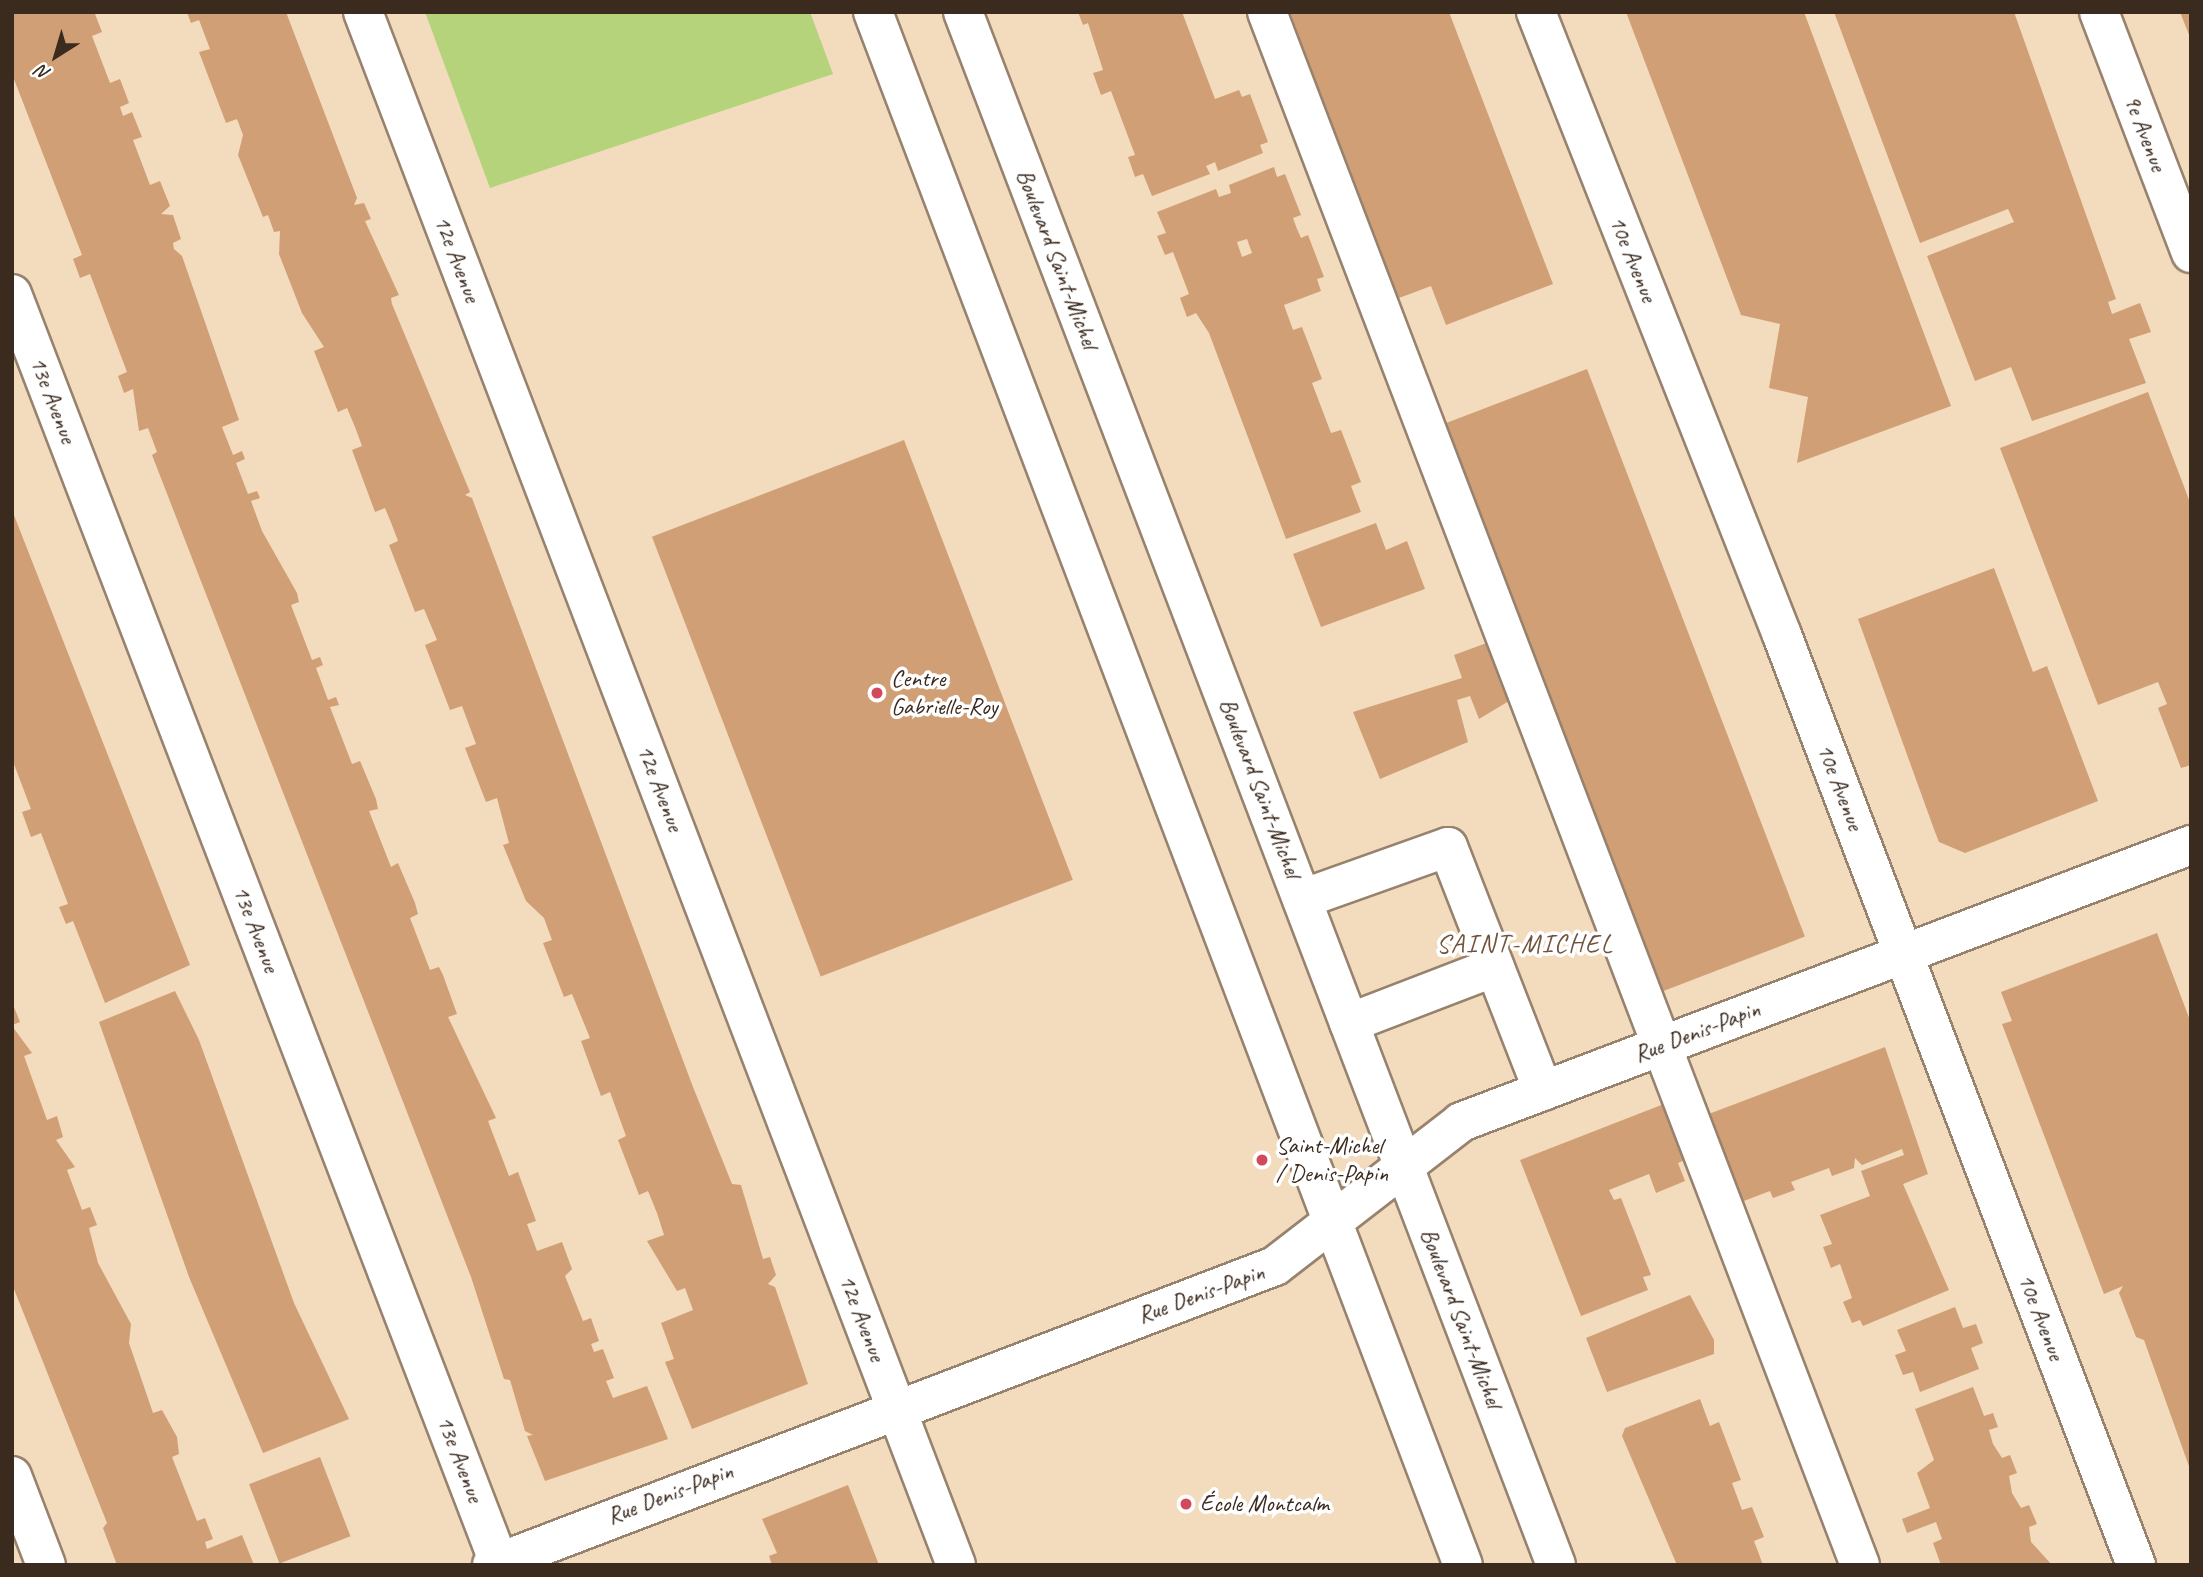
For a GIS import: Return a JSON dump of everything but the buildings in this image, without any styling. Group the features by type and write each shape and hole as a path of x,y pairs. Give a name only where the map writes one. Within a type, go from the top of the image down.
{"street":[{"name":"12e Avenue","path":"363,12 956,1565"},
{"path":"873,12 1463,1565"},
{"name":"Boulevard Saint-Michel","path":"963,12 1556,1565"},
{"path":"1267,12 1860,1565"},
{"name":"10e Avenue","path":"1536,12 1902,952 2136,1565"},
{"name":"9e Avenue","path":"2099,12 2191,253"},
{"name":"13e Avenue","path":"12,294 497,1564"},
{"name":"Rue Denis-Papin","path":"497,1564 895,1406 1275,1266 1461,1122 1902,952 2191,845"},
{"path":"1302,899 1448,847 1543,1091"},
{"path":"1349,1023 1495,967"},
{"path":"12,1476 46,1565"}],"green space":[{"path":"425,12 810,12 833,74 490,188"}],"place":[{"name":"Centre Gabrielle-Roy","path":"877,693"},
{"name":"Saint-Michel / Denis-Papin","path":"1262,1160"},
{"name":"École Montcalm","path":"1186,1504"}],"district":[{"name":"SAINT-MICHEL","path":"1525,944"}]}
